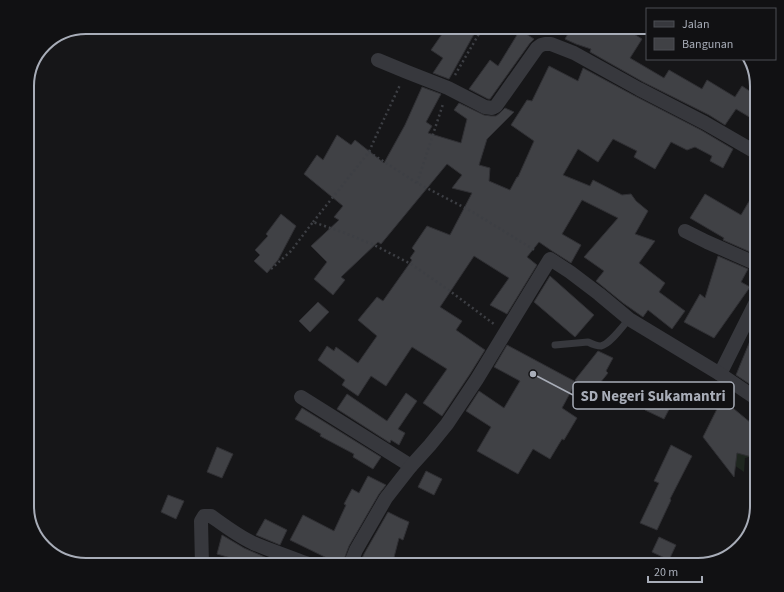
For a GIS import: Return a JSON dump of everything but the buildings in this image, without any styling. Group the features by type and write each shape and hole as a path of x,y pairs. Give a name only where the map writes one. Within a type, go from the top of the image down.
{"street":[{"path":"378,60 448,88 485,107 492,108 496,106 537,48 541,45 551,44 574,53 705,123 750,149"},
{"path":"685,231 750,261"},
{"path":"353,558 386,498 447,424 477,379 550,259 599,294 629,319 720,374 750,394"},
{"path":"720,374 750,314"},
{"path":"301,397 411,466"},
{"path":"202,558 201,521 204,516 211,516 253,543 285,558"}],"lane":[{"path":"555,345 588,342 602,346 616,335 629,319"}],"path":[{"path":"417,183 448,88 479,34"},
{"path":"271,269 291,251 369,152 407,72"},
{"path":"369,152 417,183 471,211 550,259"},
{"path":"313,222 374,245 411,264 505,332"}],"shaded area":[{"path":"729,441 750,454 750,457 745,458 744,472 720,455"}],"place":[{"name":"SD Negeri Sukamantri","path":"533,374"}]}
